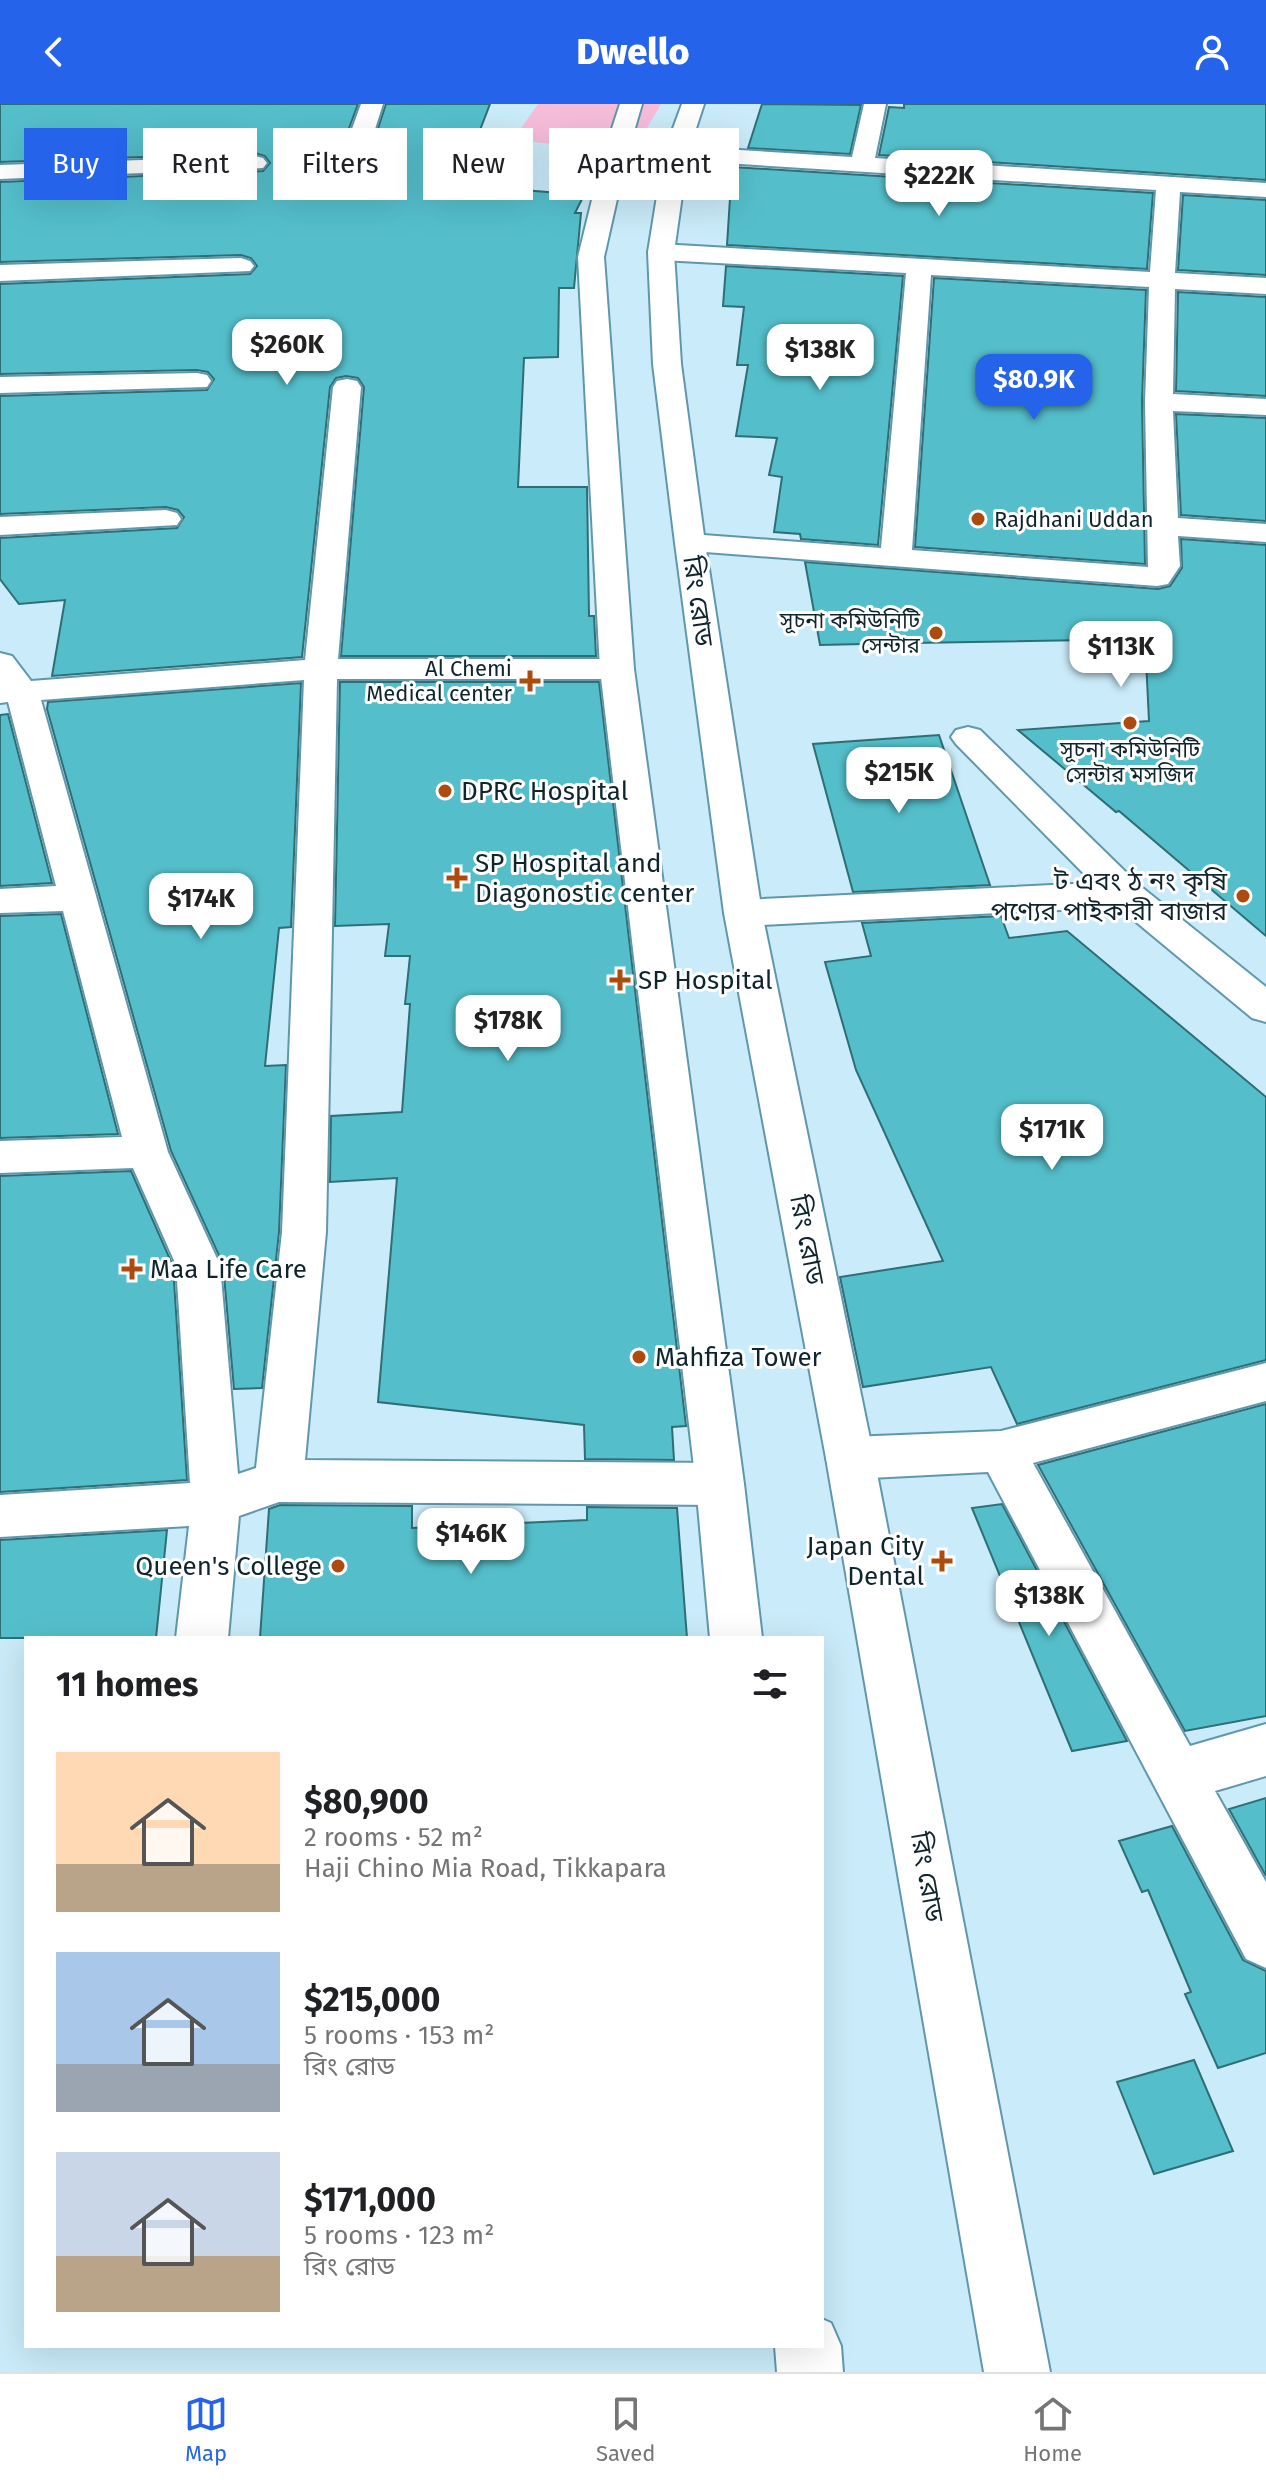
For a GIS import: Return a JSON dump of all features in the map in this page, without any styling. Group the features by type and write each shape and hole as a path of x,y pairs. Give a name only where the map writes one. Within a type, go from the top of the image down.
{"street":[{"path":"364,128 372,104"},
{"path":"631,104 614,159 591,257 617,669 720,1484 736,1636"},
{"name":"রিং রোড","path":"685,128 693,104"},
{"path":"863,162 875,104"},
{"path":"739,156 1266,190"},
{"path":"0,172 143,167"},
{"path":"690,543 1157,577 1164,566 1159,402 1168,185"},
{"name":"রিং রোড","path":"669,200 661,252 667,364 743,913 850,1458 1017,2372"},
{"path":"661,252 1266,286"},
{"path":"0,273 241,266"},
{"path":"896,557 919,266"},
{"path":"0,385 197,381"},
{"path":"279,1481 304,1232 321,669 347,387"},
{"path":"1159,402 1266,407"},
{"path":"0,526 166,519"},
{"path":"1164,526 1266,533"},
{"path":"202,1636 216,1503 198,1265 147,1152 79,898 7,682 321,669 617,669"},
{"path":"968,737 1126,894 1266,1008"},
{"path":"743,913 1126,894"},
{"path":"0,901 79,898"},
{"path":"0,1157 147,1152"},
{"path":"850,1458 1001,1451 1266,1382"},
{"path":"1001,1451 1266,1939"},
{"path":"0,1516 216,1503 279,1481 720,1484"},
{"path":"1177,1776 1266,1750"},
{"path":"808,2348 810,2372"}],"shaded area":[{"path":"538,104 661,104 647,128 549,128 549,144 533,142 533,128 521,128"}],"building":[{"path":"0,104 358,104 349,128 273,128 273,200 407,200 407,128 378,128 386,104 490,104 481,128 423,128 423,200 533,200 533,191 549,192 549,200 582,200 575,213 581,213 574,288 559,288 558,357 524,358 518,487 587,487 589,616 594,616 596,656 341,656 364,387 358,378 346,376 336,378 330,387 302,657 52,676 65,600 19,604 0,579 0,538 177,528 184,517 178,510 166,507 0,514 0,396 207,390 214,379 208,372 197,370 0,374 0,284 250,274 257,266 251,258 241,255 0,262 0,182 24,181 24,200 127,200 127,177 143,176 143,200 257,200 257,171 263,171 270,163 265,156 257,154 257,128 143,128 143,157 127,158 127,128 24,128 24,161 0,162"},
{"path":"762,104 861,105 850,154 748,148"},
{"path":"904,104 1266,104 1266,180 879,155 889,107 904,108"},
{"path":"739,167 1153,193 1147,269 727,245 730,200 739,200"},
{"path":"1183,195 1266,200 1266,275 1178,270"},
{"path":"726,266 903,276 878,545 801,539 800,534 774,532 782,477 769,475 777,438 736,436 748,365 737,365 744,307 723,306"},
{"path":"934,278 1146,290 1142,402 1145,564 915,547"},
{"path":"1178,292 1266,297 1266,396 1176,391"},
{"path":"1176,414 1266,418 1266,521 1181,515"},
{"path":"1181,539 1266,545 1266,936 1018,730 1149,721 1145,639 913,643 904,636 907,643 820,645 805,562 1158,589 1170,586 1182,568"},
{"path":"340,682 599,682 686,1426 672,1427 674,1460 585,1459 584,1425 378,1402 397,1178 330,1182 331,1116 402,1112 410,1004 405,1004 410,956 385,956 389,924 335,926"},
{"path":"301,683 291,927 279,928 265,1066 286,1065 279,1232 262,1388 234,1389 223,1264 171,1151 47,709 48,702"},
{"path":"8,714 52,883 0,886 0,715"},
{"path":"939,735 990,885 853,892 813,744"},
{"path":"61,914 118,1134 0,1138 0,916"},
{"path":"1001,916 1009,938 1067,931 1266,1097 1266,1360 1017,1424 991,1367 863,1387 840,1277 943,1261 856,1070 825,962 871,956 862,923"},
{"path":"131,1171 173,1266 187,1480 0,1492 0,1176"},
{"path":"1266,1404 1266,1716 1185,1731 1038,1465"},
{"path":"1002,1504 1127,1741 1072,1751 972,1508"},
{"path":"280,1505 412,1506 412,1528 587,1520 587,1507 677,1508 687,1636 260,1636 269,1509"},
{"path":"167,1530 156,1636 0,1638 0,1540"},
{"path":"1266,1798 1266,1876 1229,1809"},
{"path":"1172,1826 1243,1960 1266,1971 1266,2053 1218,2068 1185,1994 1191,1992 1148,1890 1142,1892 1119,1841"},
{"path":"1194,2060 1233,2151 1154,2174 1117,2082"}],"place":[{"name":"Rajdhani Uddan","path":"978,519"},
{"name":"সূচনা কমিউনিটি সেন্টার","path":"936,633"},
{"name":"Al Chemi Medical center","path":"530,681"},
{"name":"সূচনা কমিউনিটি সেন্টার মসজিদ","path":"1130,723"},
{"name":"DPRC Hospital","path":"445,791"},
{"name":"SP Hospital and Diagonostic center","path":"457,878"},
{"name":"ট এবং ঠ নং কৃষি পণ্যের পাইকারী বাজার","path":"1243,896"},
{"name":"SP Hospital","path":"620,980"},
{"name":"Maa Life Care","path":"132,1269"},
{"name":"Mahfiza Tower","path":"639,1357"},
{"name":"Japan City Dental","path":"942,1561"},
{"name":"Queen's College","path":"338,1566"}]}
